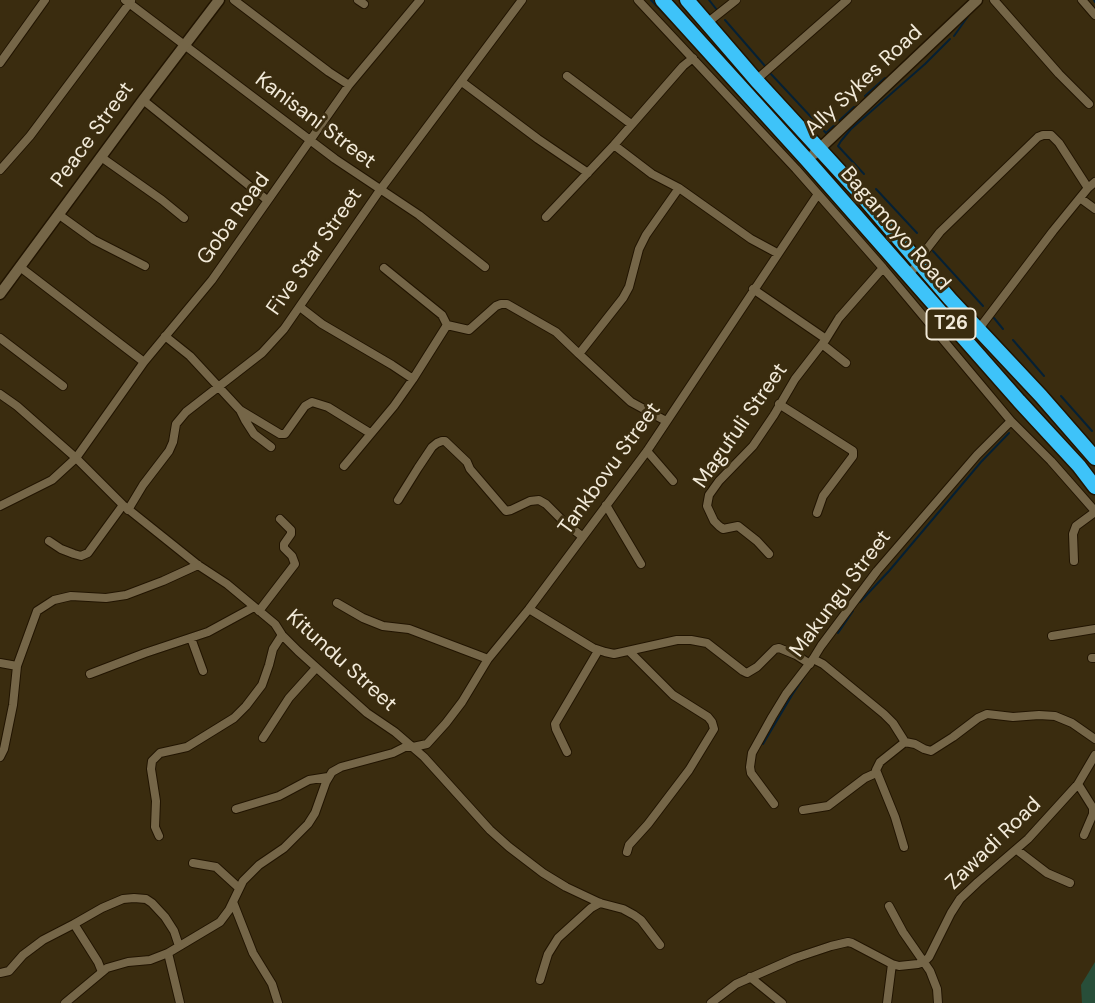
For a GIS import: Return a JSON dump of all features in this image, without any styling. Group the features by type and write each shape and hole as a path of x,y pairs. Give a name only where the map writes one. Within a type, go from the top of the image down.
{"highway":[{"name":"Bagamoyo Road","path":"662,0 807,160 839,208 908,275 1076,469 1095,487"},
{"name":"Bagamoyo Road","path":"687,0 978,330 1095,458"}],"street":[{"path":"0,63 45,0"},
{"name":"Peace Street","path":"0,294 219,0"},
{"path":"234,0 349,85"},
{"name":"Goba Road","path":"0,506 52,480 76,458 144,362 212,280 349,85 420,0"},
{"name":"Five Star Street","path":"49,541 58,553 80,556 88,553 169,451 176,424 186,412 262,353 284,329 380,190 522,0"},
{"path":"638,0 818,194 839,208 883,268 1011,421 1052,461 1095,511 1076,527 1073,541 1074,561"},
{"path":"707,23 736,0"},
{"path":"756,80 847,0"},
{"name":"Ally Sykes Road","path":"807,160 977,0"},
{"path":"994,0 1089,104"},
{"path":"1082,0 1095,15"},
{"path":"0,170 30,136 129,1"},
{"name":"Kanisani Street","path":"129,1 184,46 335,159 419,215 485,267"},
{"path":"546,217 614,145 683,65 693,58"},
{"path":"567,76 631,124"},
{"path":"462,82 588,173"},
{"path":"142,100 267,200"},
{"path":"908,275 940,232 1038,137 1051,135 1092,185 978,330"},
{"path":"614,145 652,174 680,187 751,239 777,253"},
{"path":"101,157 184,218"},
{"path":"579,354 623,298 646,235 680,187"},
{"name":"Tankbovu Street","path":"236,809 279,796 309,780 328,777 336,769 393,754 405,747 427,744 462,702 488,659 529,609 647,451 818,194"},
{"path":"1080,198 1095,209"},
{"path":"58,214 94,240 145,266"},
{"path":"20,267 144,362"},
{"path":"384,268 442,315 447,325"},
{"name":"Magufuli Street","path":"769,554 738,526 723,529 719,526 710,513 707,502 709,495 753,446 795,379 839,318 883,268"},
{"path":"753,289 824,341 846,363"},
{"path":"447,325 469,330 496,306 507,304 556,332 631,402 666,421"},
{"path":"300,307 322,324 413,379"},
{"path":"344,466 394,406 447,325"},
{"path":"165,336 190,356 240,410 254,434 271,447"},
{"path":"0,338 63,386"},
{"name":"Kitundu Street","path":"0,394 76,458 126,507 275,624 282,635 316,668 367,713 424,757 509,847 555,880 600,903 634,915 660,945"},
{"path":"240,410 284,435 305,406 312,402 328,407 370,433"},
{"path":"779,404 853,450 853,456 823,496 817,513"},
{"name":"Makungu Street","path":"774,804 751,773 750,759 779,705 895,549 977,455 1011,421"},
{"path":"398,500 432,447 445,441 467,462 506,510 539,500 583,537"},
{"path":"647,451 673,481"},
{"path":"606,505 641,564"},
{"path":"90,674 191,638 257,609 295,564 284,548 291,530 280,519"},
{"path":"0,757 13,705 17,666 34,616 41,608 54,600 71,596 106,598 126,595 198,565"},
{"path":"337,603 383,626 409,629 488,659"},
{"path":"529,609 598,651 614,654 677,640 691,640 707,643 747,673 779,648 823,664 884,714 905,742 931,751 987,714 1013,717 1055,716 1072,723 1095,739"},
{"path":"1052,636 1095,629"},
{"path":"159,836 155,827 156,800 152,761 160,754 187,747 234,718 262,685 273,649 282,635"},
{"path":"191,638 203,671"},
{"path":"567,752 555,729 555,723 598,651"},
{"path":"627,852 629,845 689,770 714,729 708,717 673,695 629,651"},
{"path":"0,663 17,666"},
{"path":"263,738 289,698 316,668"},
{"path":"904,847 895,817 876,773 880,762 905,742"},
{"name":"Zawadi Road","path":"925,962 960,899 1017,850 1078,784 1095,755"},
{"path":"803,810 828,806 865,778 876,773"},
{"path":"65,1003 102,972 116,965 150,960 168,953 220,922 243,881 259,865 284,848 308,824 328,777"},
{"path":"1078,784 1093,808 1084,835"},
{"path":"1017,850 1047,873 1070,883"},
{"path":"193,863 216,867 239,888"},
{"path":"0,973 9,971 23,955 43,940 123,899 145,899 152,903 170,924 179,946"},
{"path":"233,902 253,953 272,984 278,1003"},
{"path":"540,980 548,954 558,938 600,903"},
{"path":"889,906 903,932 925,962 937,989 938,1003"},
{"path":"74,924 102,972"},
{"path":"711,1003 750,977 795,958 848,942 892,964 905,966 925,962"},
{"path":"168,953 180,1003"},
{"path":"887,1003 892,964"},
{"path":"750,977 782,1003"}],"green space":[{"path":"1095,962 1095,1003 1082,1003 1081,985"}],"waterway":[{"path":"651,0 680,30"},
{"path":"709,0 717,10"},
{"path":"954,36 971,12"},
{"path":"725,20 765,66"},
{"path":"864,174 838,146 841,141 950,39"},
{"path":"771,74 826,133 854,107"},
{"path":"865,96 885,78"},
{"path":"876,189 917,233"},
{"path":"933,251 983,306"},
{"path":"994,318 1003,329"},
{"path":"1013,340 1044,376"},
{"path":"1061,396 1092,431"},
{"path":"860,602 1009,433"},
{"path":"838,633 853,611"},
{"path":"763,744 806,674"}]}
